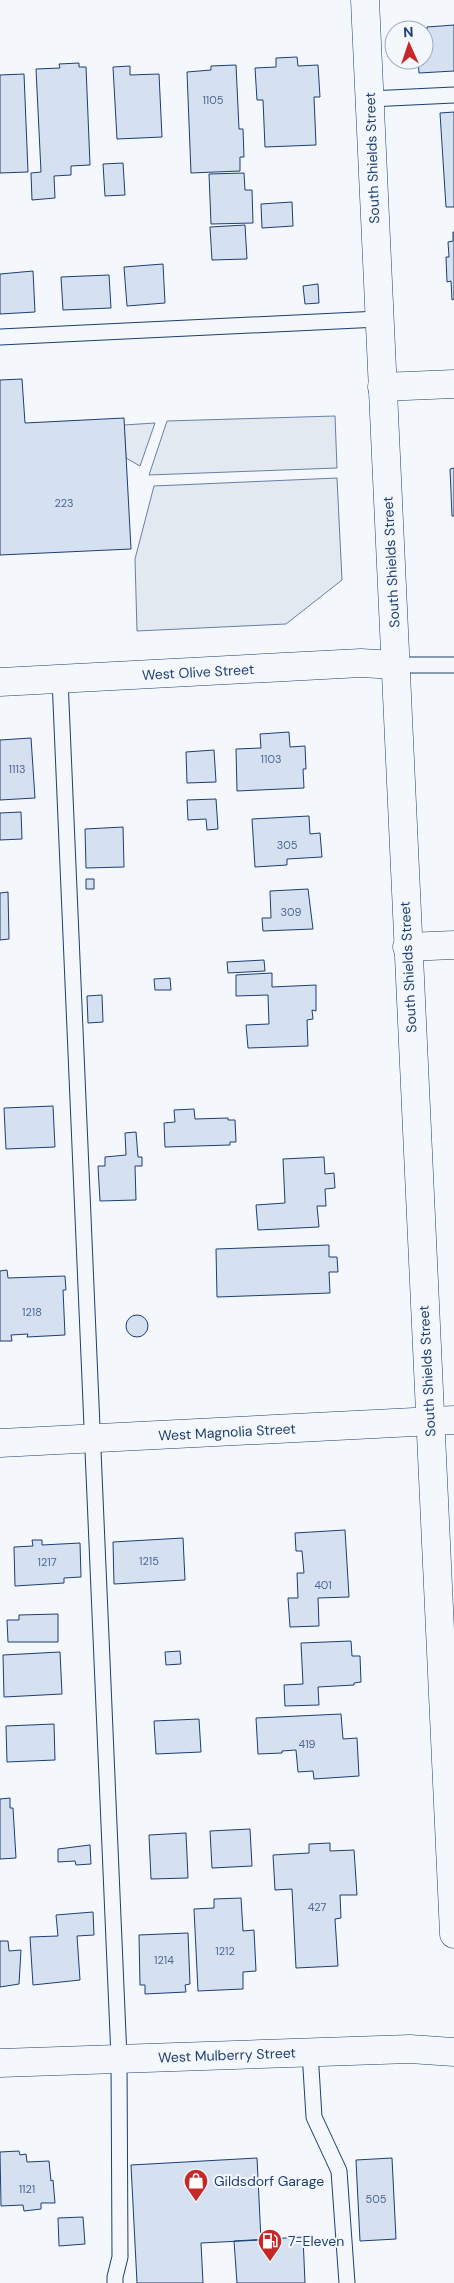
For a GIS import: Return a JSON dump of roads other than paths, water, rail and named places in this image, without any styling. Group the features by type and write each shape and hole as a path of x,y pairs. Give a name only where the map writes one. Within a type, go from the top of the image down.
{"main road":[{"name":"South Shields Street","path":"365,0 396,665 407,948 442,1421 454,1934"},
{"path":"382,387 454,384"},
{"name":"West Olive Street","path":"0,682 361,663 396,665"},
{"path":"407,948 454,945"},
{"name":"West Magnolia Street","path":"0,1443 442,1421"},
{"name":"West Mulberry Street","path":"0,2063 410,2049 454,2052"}],"lane":[{"path":"369,99 454,95"},
{"path":"0,337 379,319"},
{"path":"396,665 454,664"},
{"path":"60,679 119,2058 120,2257 114,2277 115,2283"},
{"path":"310,2052 314,2117 340,2171 347,2283"}],"place":[{"name":"Gildsdorf Garage","path":"196,2202"},
{"name":"7-Eleven","path":"270,2262"}]}
